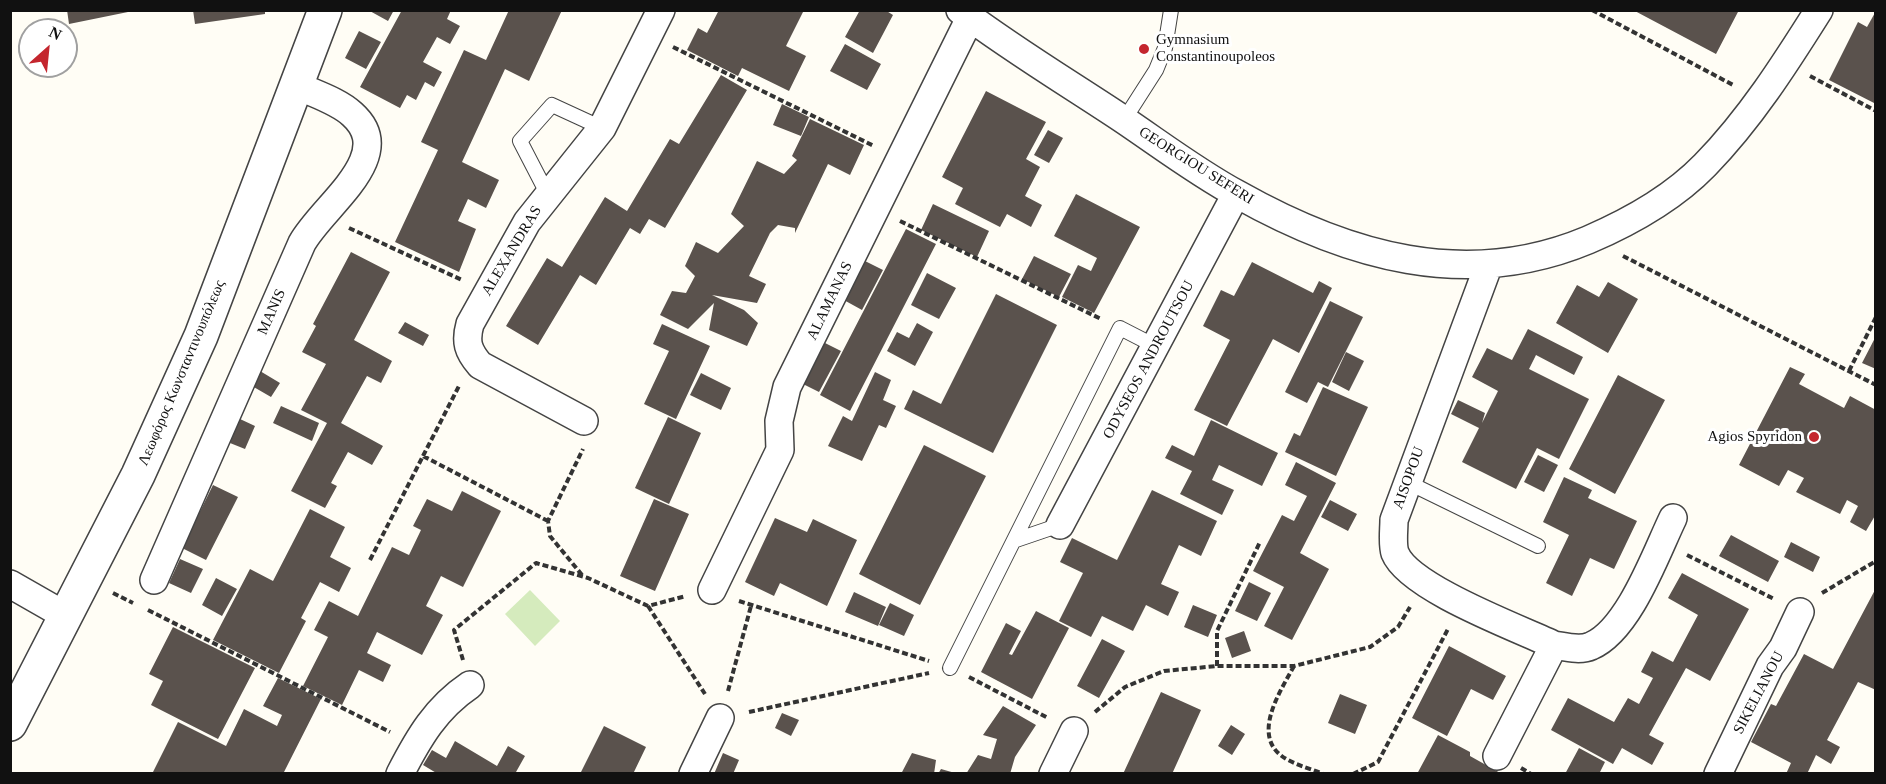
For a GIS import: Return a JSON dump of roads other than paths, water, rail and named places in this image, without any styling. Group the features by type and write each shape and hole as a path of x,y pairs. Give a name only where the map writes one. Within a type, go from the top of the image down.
{"street":[{"name":"Λεωφόρος Κωνσταντινουπόλεως","path":"10,724 138,476 201,336 325,10"},
{"name":"ALEXANDRAS","path":"585,433 480,365 470,352 466,338 470,324 527,222 586,151 602,128 661,10"},
{"name":"GEORGIOU SEFERI","path":"965,14 1236,194 1315,233 1382,256 1441,265 1489,264 1558,252 1621,226 1665,197 1705,165 1759,99 1819,10"},
{"name":"ALAMANAS","path":"712,590 780,450 779,421 787,387 875,209 965,14"},
{"name":"MANIS","path":"154,580 302,243 321,215 364,164 368,149 366,132 351,113 298,86"},
{"name":"ODYSEOS ANDROUTSOU","path":"1060,525 1236,194"},
{"name":"AISOPOU","path":"1489,264 1394,520 1395,551 1405,568 1424,584 1554,645 1573,648 1591,646 1612,631 1631,604 1673,518"},
{"path":"10,584 66,616"},
{"name":"SIKELIANOU","path":"1718,774 1770,666 1783,648 1800,612"},
{"path":"1497,756 1554,645"},
{"path":"400,774 422,732 448,700 470,685"},
{"path":"693,774 720,718"},
{"path":"1053,774 1074,731"}],"lane":[{"path":"1124,120 1156,70 1165,48 1171,10"},
{"path":"548,195 520,141 552,105 602,128"},
{"path":"950,668 1120,328 1157,346"},
{"path":"1407,482 1538,546"},
{"path":"1016,540 1060,525"}],"place":[{"name":"Gymnasium Constantinoupoleos","path":"1144,49"},
{"name":"Agios Spyridon","path":"1814,437"}]}
